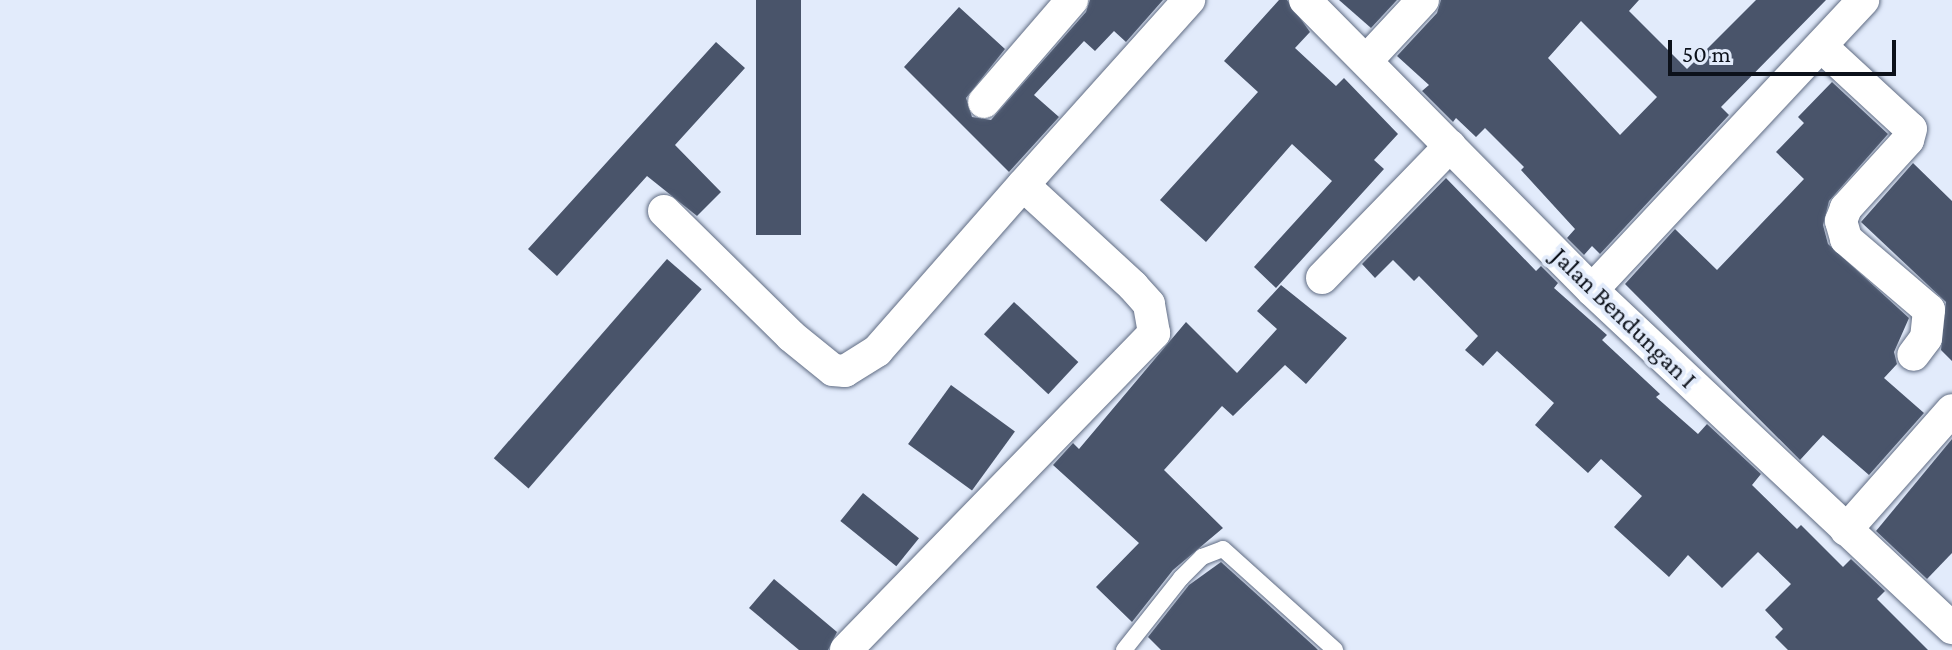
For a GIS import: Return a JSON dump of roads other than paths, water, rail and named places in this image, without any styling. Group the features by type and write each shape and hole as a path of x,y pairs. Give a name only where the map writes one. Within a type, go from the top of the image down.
{"street":[{"path":"984,102 1072,0"},
{"path":"664,211 791,336 833,370 845,371 877,351 1189,0"},
{"name":"Jalan Bendungan I","path":"1305,0 1592,290 1952,628"},
{"path":"1367,60 1423,0"},
{"path":"1592,290 1863,0"},
{"path":"1821,46 1911,129 1908,140 1846,208 1841,221 1846,239 1929,310 1926,338 1913,355"},
{"path":"1322,278 1450,146"},
{"path":"846,650 1154,333 1149,304 1023,185"},
{"path":"1846,530 1952,410"}],"lane":[{"path":"1124,650 1181,578 1202,557 1223,549 1335,650"}]}
